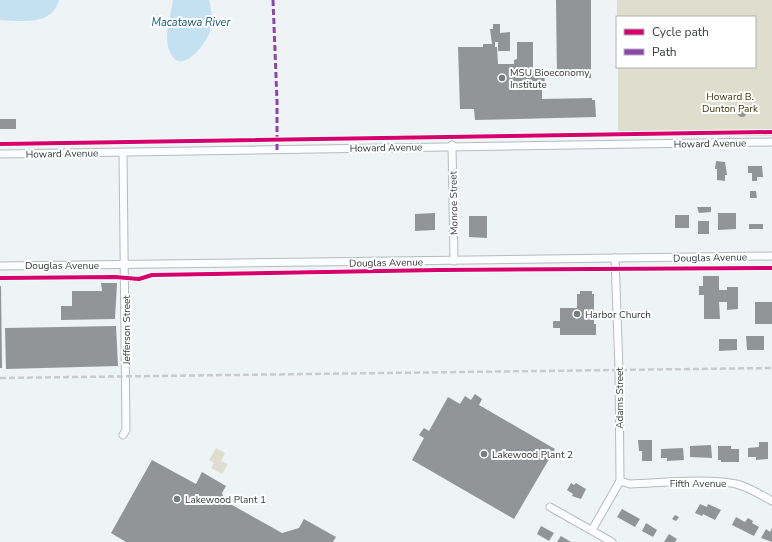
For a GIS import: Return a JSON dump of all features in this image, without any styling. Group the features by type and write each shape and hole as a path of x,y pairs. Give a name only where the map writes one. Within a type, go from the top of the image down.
{"street":[{"name":"Howard Avenue","path":"0,154 452,145 772,142"},
{"name":"Monroe Street","path":"452,145 454,261"},
{"name":"Jefferson Street","path":"123,152 126,424 124,435"},
{"name":"Douglas Avenue","path":"0,266 772,256"},
{"name":"Adams Street","path":"615,258 619,369 620,481"},
{"name":"Fifth Avenue","path":"620,481 630,484 732,484 746,487 772,501"},
{"path":"592,530 620,481"},
{"path":"550,507 612,542"}],"green space":[{"name":"Howard B. Dunton Park","path":"617,0 772,0 772,136 618,135 618,68 756,68 756,16 617,16"},
{"path":"216,448 225,453 221,461 228,464 222,474 211,468 214,463 209,460"}],"water":[{"path":"0,0 59,0 50,14 43,18 18,21 0,20"},
{"name":"Macatawa River","path":"173,0 209,0 212,20 210,32 201,47 191,57 179,61 174,59 170,52 167,40"}],"building":[{"path":"556,0 591,0 591,78 557,78"},
{"name":"MSU Bioeconomy Institute","path":"493,24 500,24 500,33 510,32 510,51 498,51 498,42 495,42 495,47 497,47 498,64 514,64 514,60 517,59 517,42 533,42 533,71 544,71 545,84 542,85 542,99 592,98 592,100 595,100 596,117 475,120 474,109 460,109 458,47 483,47 483,44 492,44 490,29 493,29"},
{"path":"707,104 710,105 710,111 707,112 704,111 703,108 704,105"},
{"path":"742,109 745,110 745,116 742,117 739,116 738,113 739,110"},
{"path":"0,119 16,119 16,129 0,129"},
{"path":"716,161 725,162 727,175 725,175 725,181 717,180 717,169 715,169"},
{"path":"748,166 762,166 763,177 757,177 757,181 752,181 752,173 748,173"},
{"path":"750,191 756,191 757,198 750,198"},
{"path":"697,207 711,207 711,212 699,213"},
{"path":"435,213 435,230 415,231 415,214"},
{"path":"718,213 736,213 736,229 718,230"},
{"path":"675,215 689,215 689,228 675,228"},
{"path":"469,216 487,216 487,238 469,237"},
{"path":"698,221 709,221 709,234 698,234"},
{"path":"749,224 763,224 763,229 749,229"},
{"path":"703,276 719,276 719,290 727,290 727,287 738,287 738,309 727,310 727,302 719,302 720,319 704,319 704,295 699,295 699,286 703,286"},
{"path":"101,283 117,283 115,319 61,320 61,306 72,306 72,291 102,291"},
{"path":"1,286 2,368 0,368"},
{"name":"Harbor Church","path":"580,291 592,291 592,294 594,294 594,324 596,324 596,335 560,335 560,328 553,328 553,321 560,321 560,308 577,308 577,294 580,294"},
{"path":"755,302 772,302 772,324 755,324"},
{"path":"116,326 118,366 6,369 5,328"},
{"path":"746,336 764,336 764,350 747,350"},
{"path":"719,339 737,339 737,350 719,351"},
{"name":"Lakewood Plant 2","path":"475,394 482,399 479,405 555,449 514,519 412,460 424,438 419,435 424,428 429,431 448,397 460,404 465,396 471,400"},
{"path":"638,440 652,440 652,461 642,461 642,451 639,451"},
{"path":"759,442 768,442 768,459 756,460 756,457 748,457 748,448 759,447"},
{"path":"711,445 712,458 690,457 690,446"},
{"path":"718,446 731,446 731,449 739,449 739,462 721,462 721,460 718,460"},
{"path":"683,448 684,460 667,461 667,458 661,458 661,449"},
{"name":"Lakewood Plant 1","path":"152,460 196,484 202,472 226,486 222,493 225,501 282,533 299,528 304,519 336,537 333,542 126,542 111,533"},
{"path":"571,483 574,485 576,483 586,489 581,499 572,496 573,494 567,490"},
{"path":"700,504 707,507 708,504 721,510 715,520 703,514 702,516 695,513"},
{"path":"622,509 640,519 635,527 617,517"},
{"path":"675,515 679,517 676,521 672,519"},
{"path":"736,517 745,522 748,518 753,521 752,523 759,527 754,536 732,525"},
{"path":"646,523 657,530 653,537 642,531"},
{"path":"541,526 554,533 549,541 537,534"},
{"path":"772,528 772,542 761,538 766,529 770,532"},
{"path":"669,534 677,539 675,542 664,542"},
{"path":"561,536 571,542 557,542"}],"railway":[{"path":"0,378 772,368"}],"marked path":[{"path":"273,0 277,101 277,150"}],"cycle path":[{"path":"0,144 772,132"},
{"path":"0,278 115,277 139,279 152,275 439,270 772,268"}],"place":[{"name":"MSU Bioeconomy Institute","path":"502,78"},
{"name":"Harbor Church","path":"577,314"},
{"name":"Lakewood Plant 2","path":"484,454"},
{"name":"Lakewood Plant 1","path":"177,499"}]}
